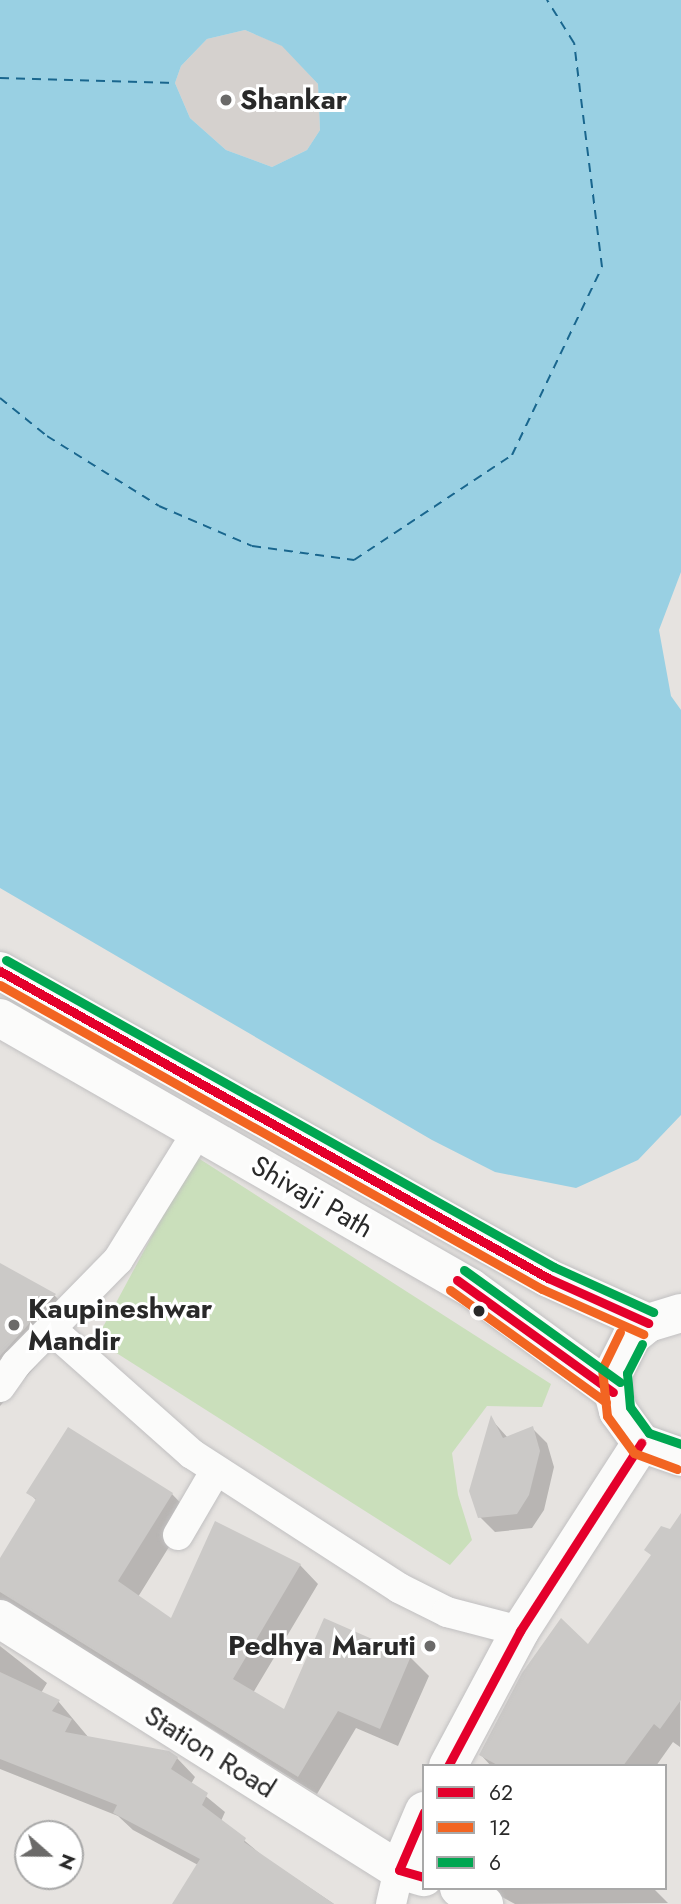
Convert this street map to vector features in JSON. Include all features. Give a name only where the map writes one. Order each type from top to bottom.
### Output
[{"type":"main road","name":"Shivaji Path","points":[[0,971],[548,1278],[664,1318]]},
{"type":"main road","name":"Shivaji Path","points":[[0,1018],[471,1288],[613,1392]]},
{"type":"main road","points":[[664,1318],[621,1352],[613,1392],[618,1411],[641,1443],[681,1457]]},
{"type":"main road","points":[[449,1764],[520,1631],[641,1443]]},
{"type":"main road","name":"Station Road","points":[[0,1619],[405,1884]]},
{"type":"main road","points":[[405,1884],[422,1819]]},
{"type":"main road","points":[[462,1890],[484,1904]]},
{"type":"street","points":[[0,1387],[51,1329],[118,1260],[198,1131]]},
{"type":"street","points":[[51,1329],[192,1454],[399,1588],[447,1612],[520,1631]]},
{"type":"street","points":[[178,1535],[216,1470]]},
{"type":"green space","points":[[195,1156],[551,1384],[542,1407],[487,1406],[452,1453],[458,1495],[472,1540],[450,1565],[96,1340]]},
{"type":"shaded area","points":[[245,30],[283,46],[318,84],[320,130],[307,150],[272,167],[226,150],[190,118],[175,83],[181,66],[207,39]]},
{"type":"water","points":[[0,0],[681,0],[681,572],[659,630],[671,696],[681,710],[681,1115],[638,1160],[576,1188],[495,1172],[432,1140],[0,888]],"holes":[[[245,30],[282,46],[318,84],[320,130],[307,150],[272,167],[226,150],[190,118],[175,83],[181,66],[207,39]]]},
{"type":"building","name":"Kaupineshwar Mandir","points":[[0,1263],[56,1294],[0,1356]]},
{"type":"building","points":[[491,1415],[503,1438],[533,1426],[540,1451],[529,1495],[517,1514],[478,1518],[469,1491]]},
{"type":"building","points":[[68,1427],[173,1493],[118,1581],[171,1618],[215,1521],[301,1564],[233,1679],[284,1709],[324,1618],[411,1656],[380,1729],[338,1711],[298,1777],[0,1592],[0,1558],[36,1499],[26,1493]]},
{"type":"building","points":[[681,1513],[681,1700],[660,1729],[654,1724],[624,1764],[495,1764],[479,1755],[522,1673],[561,1618],[588,1644],[651,1555],[644,1550],[661,1526],[670,1529]]},
{"type":"building","points":[[0,1672],[60,1700],[52,1711],[72,1719],[65,1732],[169,1751],[178,1757],[171,1769],[208,1793],[202,1805],[246,1838],[244,1842],[334,1904],[172,1904],[200,1859],[113,1813],[117,1805],[0,1759]]},
{"type":"ferry route","points":[[0,398],[47,436],[159,506],[252,546],[354,560],[512,455],[602,267],[574,43],[547,0]]},
{"type":"ferry route","points":[[0,78],[175,83]]},
{"type":"transit line","name":"6","points":[[6,960],[554,1267],[653,1312]]},
{"type":"transit line","name":"62","points":[[0,971],[548,1278],[648,1323]]},
{"type":"transit line","name":"12","points":[[0,985],[542,1289],[643,1334]]},
{"type":"transit line","name":"6","points":[[464,1270],[620,1382]]},
{"type":"transit line","name":"62","points":[[457,1280],[613,1392]]},
{"type":"transit line","name":"12","points":[[450,1290],[606,1402]]},
{"type":"transit line","name":"12","points":[[620,1332],[602,1369],[607,1416],[634,1453],[677,1469]]},
{"type":"transit line","name":"6","points":[[642,1344],[627,1373],[630,1407],[649,1433],[681,1444]]},
{"type":"transit line","name":"62","points":[[449,1764],[520,1631],[641,1443]]},
{"type":"transit line","name":"62","points":[[422,1817],[399,1870],[422,1876]]},
{"type":"place","name":"Shankar","points":[[226,100]]},
{"type":"place","name":"Kaupineshwar Mandir","points":[[14,1325]]},
{"type":"place","name":"Pedhya Maruti","points":[[430,1646]]}]
